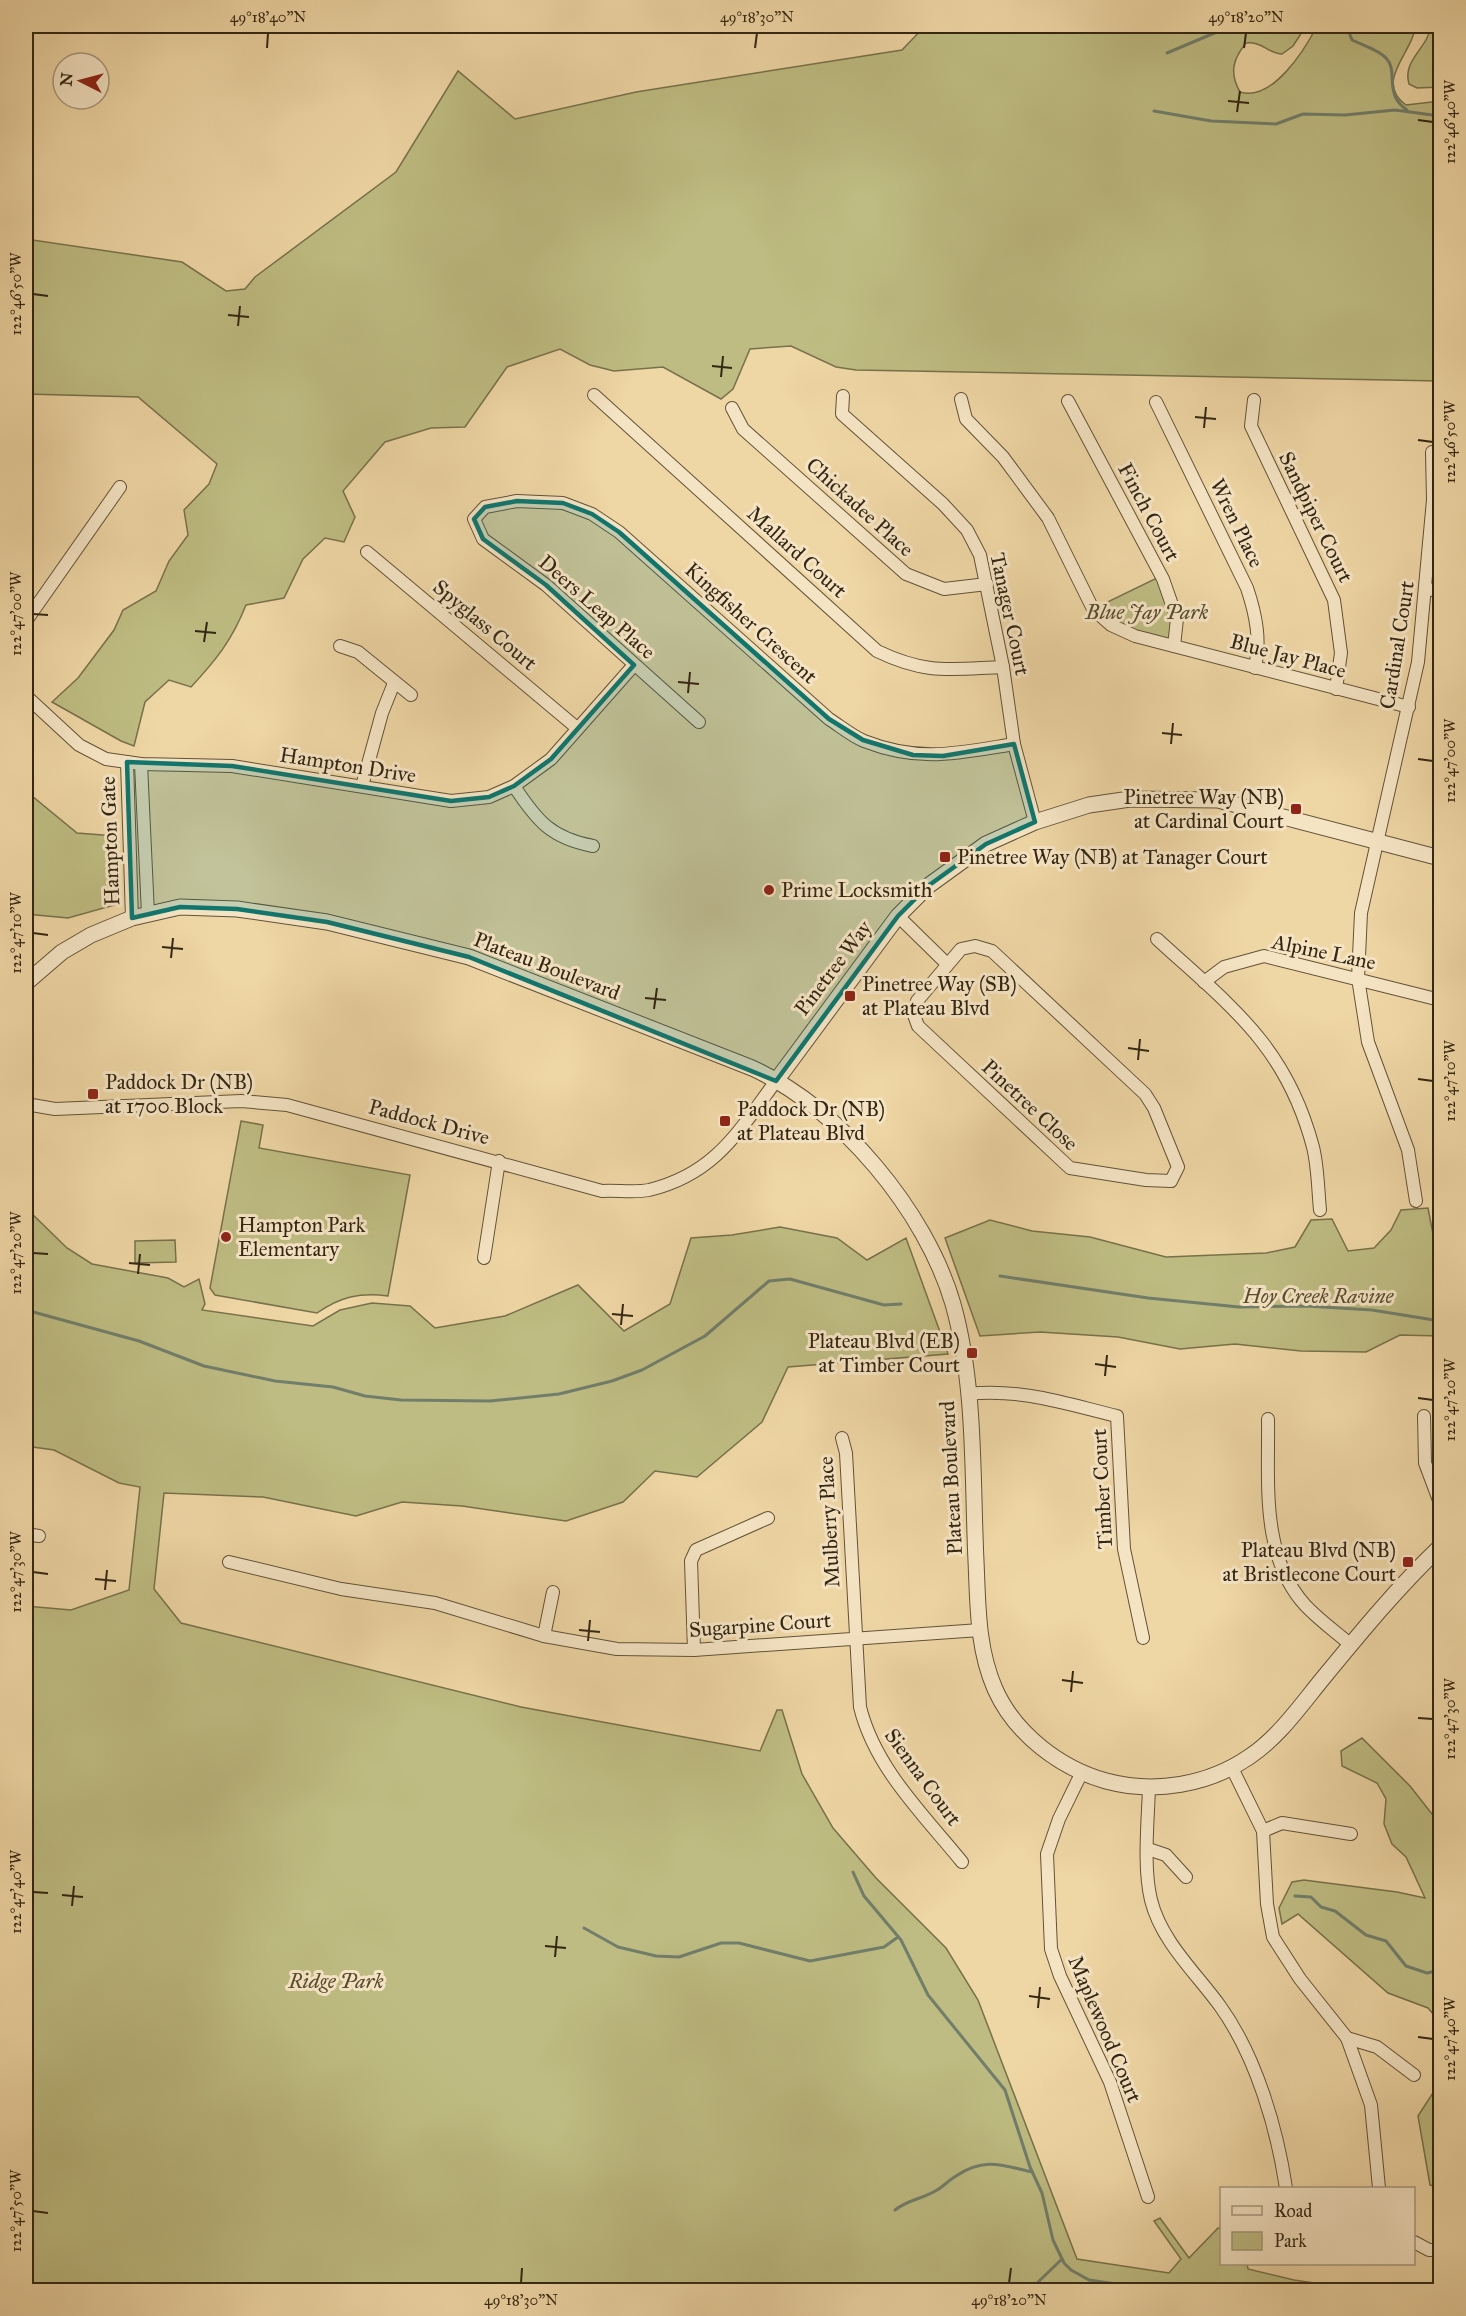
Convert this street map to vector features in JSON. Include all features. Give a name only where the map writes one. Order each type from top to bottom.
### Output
[{"type":"street","name":"Mallard Court","points":[[594,395],[877,651],[901,663],[935,671],[1003,667]]},
{"type":"street","name":"Tanager Court","points":[[843,396],[842,414],[943,504],[967,530],[980,555],[1003,667],[1014,744],[1035,822]]},
{"type":"street","name":"Blue Jay Place","points":[[961,399],[966,418],[1004,457],[1048,518],[1093,609],[1119,629],[1135,636],[1408,707]]},
{"type":"street","name":"Sandpiper Court","points":[[1254,400],[1251,426],[1334,600],[1341,653],[1336,688]]},
{"type":"street","name":"Finch Court","points":[[1068,401],[1162,579],[1177,619],[1174,646]]},
{"type":"street","name":"Wren Place","points":[[1156,402],[1247,588],[1256,614],[1259,651],[1255,668]]},
{"type":"street","name":"Chickadee Place","points":[[732,408],[743,429],[906,574],[944,589],[987,584]]},
{"type":"street","name":"Cardinal Court","points":[[1416,1201],[1408,1150],[1368,1042],[1358,978],[1361,913],[1418,662],[1427,590],[1433,500],[1432,452]]},
{"type":"street","points":[[26,621],[120,487]]},
{"type":"street","name":"Kingfisher Crescent","points":[[474,519],[485,507],[517,501],[563,503],[592,514],[619,532],[829,719],[863,741],[923,756],[943,756],[1014,744]]},
{"type":"street","name":"Deers Leap Place","points":[[474,519],[483,539],[546,585],[699,722]]},
{"type":"street","name":"Spyglass Court","points":[[367,552],[577,728]]},
{"type":"street","points":[[1427,590],[1440,591]]},
{"type":"street","points":[[340,646],[358,652],[394,683],[411,694]]},
{"type":"street","name":"Hampton Drive","points":[[26,696],[80,745],[106,759],[141,764],[232,766],[452,801],[489,797],[514,786],[551,759],[634,665]]},
{"type":"street","points":[[362,786],[381,713],[394,683]]},
{"type":"street","name":"Hampton Gate","points":[[127,762],[132,918]]},
{"type":"street","name":"Hampton Gate","points":[[141,764],[148,914]]},
{"type":"street","points":[[514,786],[532,814],[567,841],[593,846]]},
{"type":"street","name":"Pinetree Way","points":[[776,1081],[898,916],[928,886],[986,844],[1035,822],[1089,805],[1130,798],[1218,801],[1440,858]]},
{"type":"street","name":"Plateau Boulevard","points":[[26,983],[62,952],[91,934],[132,918],[180,907],[237,909],[327,922],[469,957],[752,1068],[776,1081],[825,1116],[882,1176],[925,1234],[953,1303],[962,1341],[968,1394],[980,1630],[985,1659],[996,1690],[1012,1717],[1038,1744],[1082,1772],[1116,1783],[1149,1787],[1188,1783],[1232,1768],[1263,1747],[1278,1733],[1411,1575],[1440,1547]]},
{"type":"street","points":[[898,916],[947,964]]},
{"type":"street","points":[[1157,939],[1248,1023],[1275,1057],[1294,1092],[1313,1148],[1320,1210]]},
{"type":"street","name":"Pinetree Close","points":[[975,946],[992,951],[1145,1094],[1154,1108],[1178,1167],[1171,1181],[1146,1180],[1070,1168],[918,1026],[914,1015],[916,1001],[947,964],[961,949],[975,946]]},
{"type":"street","name":"Alpine Lane","points":[[1204,982],[1224,967],[1264,956],[1440,1000]]},
{"type":"street","name":"Paddock Drive","points":[[26,1104],[56,1109],[241,1101],[287,1105],[499,1161],[602,1191],[647,1190],[687,1177],[726,1148],[776,1081]]},
{"type":"street","points":[[484,1258],[499,1161]]},
{"type":"street","name":"Timber Court","points":[[968,1394],[997,1392],[1022,1394],[1117,1416],[1124,1550],[1143,1638]]},
{"type":"street","points":[[1424,1416],[1425,1463],[1440,1503]]},
{"type":"street","points":[[1268,1419],[1272,1534],[1280,1563],[1305,1605],[1351,1645]]},
{"type":"street","name":"Mulberry Place","points":[[842,1438],[846,1453],[855,1639]]},
{"type":"street","points":[[694,1650],[691,1561],[696,1550],[768,1518]]},
{"type":"street","points":[[26,1534],[39,1536]]},
{"type":"street","name":"Sugarpine Court","points":[[229,1562],[341,1589],[435,1603],[544,1636],[617,1649],[694,1650],[980,1630]]},
{"type":"street","points":[[544,1636],[553,1592]]},
{"type":"street","name":"Sienna Court","points":[[855,1639],[860,1707],[873,1745],[889,1771],[962,1862]]},
{"type":"street","points":[[1232,1768],[1263,1831],[1267,1904],[1273,1936],[1300,1979],[1347,2038],[1371,2105],[1379,2187]]},
{"type":"street","name":"Maplewood Court","points":[[1082,1772],[1059,1819],[1047,1854],[1052,1949],[1060,1976],[1110,2082],[1148,2197]]},
{"type":"street","points":[[1149,1787],[1148,1849],[1151,1899],[1162,1930],[1222,2008],[1257,2076],[1271,2115],[1286,2187]]},
{"type":"street","points":[[1263,1831],[1282,1823],[1351,1834]]},
{"type":"street","points":[[1148,1849],[1166,1855],[1186,1877]]},
{"type":"street","points":[[1347,2038],[1377,2048],[1414,2075]]},
{"type":"street","points":[[1415,2243],[1429,2250],[1440,2250]]},
{"type":"highlighted area","points":[[517,501],[563,503],[592,514],[619,532],[829,719],[863,740],[913,755],[943,756],[1014,744],[1035,822],[986,844],[928,886],[898,916],[776,1081],[469,957],[327,922],[237,909],[180,907],[132,918],[127,762],[232,766],[451,801],[489,797],[514,786],[551,759],[634,665],[546,585],[483,539],[474,519],[485,507]]},
{"type":"green space","points":[[925,26],[1306,26],[1293,46],[1282,54],[1256,44],[1246,43],[1235,61],[1234,79],[1240,92],[1252,93],[1264,89],[1286,72],[1317,26],[1415,26],[1409,46],[1394,76],[1393,86],[1397,96],[1406,105],[1440,101],[1440,381],[856,370],[836,367],[791,346],[750,349],[733,389],[721,399],[663,367],[614,371],[590,365],[560,349],[507,367],[465,427],[431,428],[385,442],[343,491],[355,517],[344,542],[325,538],[303,559],[284,598],[246,605],[223,649],[191,687],[169,680],[145,702],[134,746],[52,702],[78,678],[114,630],[123,610],[156,591],[169,561],[188,535],[184,510],[209,484],[217,464],[138,397],[26,394],[26,239],[182,262],[226,291],[245,289],[255,277],[396,172],[458,71],[515,119],[636,92],[902,50]]},
{"type":"green space","points":[[1431,26],[1440,26],[1440,87],[1417,88],[1409,84],[1409,68],[1429,34]]},
{"type":"green space","name":"Blue Jay Park","points":[[1161,576],[1177,619],[1174,646],[1135,636],[1093,609]]},
{"type":"green space","points":[[26,791],[77,833],[115,836],[118,904],[68,918],[26,914]]},
{"type":"green space","points":[[241,1121],[263,1125],[259,1148],[410,1175],[388,1296],[359,1295],[334,1303],[317,1313],[215,1295],[210,1288]]},
{"type":"green space","name":"Ridge Park","points":[[26,1208],[67,1248],[92,1264],[168,1278],[184,1287],[199,1279],[205,1304],[202,1310],[313,1326],[340,1310],[372,1303],[410,1306],[435,1328],[505,1316],[578,1285],[624,1331],[670,1304],[691,1238],[732,1235],[780,1227],[837,1238],[867,1260],[906,1238],[948,1354],[788,1367],[762,1422],[697,1477],[655,1471],[623,1502],[566,1521],[462,1506],[402,1502],[356,1516],[263,1497],[164,1493],[154,1589],[181,1623],[521,1707],[760,1751],[777,1710],[782,1710],[802,1774],[833,1828],[876,1878],[946,1948],[978,2000],[1077,2259],[1169,2273],[1181,2259],[1154,2221],[1160,2218],[1189,2258],[1220,2228],[1220,2265],[1247,2265],[1248,2269],[1294,2280],[1361,2290],[26,2290],[26,1606],[71,1610],[129,1590],[140,1487],[119,1483],[54,1450],[26,1446]]},
{"type":"green space","name":"Hoy Creek Ravine","points":[[1428,1208],[1433,1234],[1440,1235],[1440,1336],[1400,1335],[1366,1352],[1301,1351],[1235,1344],[1180,1349],[1118,1337],[1040,1332],[980,1336],[945,1238],[990,1220],[1032,1231],[1090,1237],[1166,1257],[1266,1253],[1295,1247],[1311,1220],[1332,1219],[1348,1251],[1374,1248],[1391,1230],[1401,1210]]},
{"type":"green space","points":[[175,1240],[176,1262],[135,1263],[135,1241]]},
{"type":"green space","points":[[1362,1738],[1410,1786],[1432,1814],[1440,1814],[1440,2022],[1428,2008],[1388,1993],[1298,1914],[1282,1924],[1279,1908],[1292,1882],[1304,1880],[1397,1892],[1425,1898],[1406,1857],[1392,1844],[1384,1824],[1386,1799],[1377,1783],[1342,1766],[1341,1751]]},
{"type":"green space","points":[[1440,2082],[1440,2187],[1430,2185],[1418,2116]]},
{"type":"waterway","points":[[1167,53],[1231,26]]},
{"type":"waterway","points":[[1343,26],[1348,30],[1352,40],[1375,50],[1390,63],[1395,97],[1407,110]]},
{"type":"waterway","points":[[1154,111],[1211,121],[1276,124],[1303,114],[1345,115],[1395,110],[1440,116]]},
{"type":"waterway","points":[[1000,1276],[1148,1298],[1239,1307],[1306,1306],[1372,1310],[1440,1321]]},
{"type":"waterway","points":[[26,1310],[139,1341],[204,1366],[275,1381],[333,1387],[365,1396],[401,1400],[490,1401],[559,1394],[612,1381],[642,1370],[705,1336],[769,1281],[790,1279],[884,1305],[901,1304]]},
{"type":"waterway","points":[[853,1872],[864,1896],[901,1940],[928,1995],[1005,2090],[1030,2167],[1042,2193],[1053,2240],[1064,2263],[1071,2270],[1089,2280],[1157,2290]]},
{"type":"waterway","points":[[1295,1896],[1311,1897],[1321,1907],[1335,1911],[1366,1935],[1386,1941],[1406,1966],[1427,1973],[1440,1970]]},
{"type":"waterway","points":[[584,1928],[618,1947],[656,1956],[679,1957],[721,1943],[739,1943],[810,1961],[884,1947],[898,1937]]},
{"type":"waterway","points":[[895,2210],[932,2193],[975,2166],[993,2164],[1032,2172]]},
{"type":"waterway","points":[[1019,2290],[1036,2284],[1062,2259]]},
{"type":"place","name":"Pinetree Way (NB) at Cardinal Court","points":[[1296,809]]},
{"type":"place","name":"Pinetree Way (NB) at Tanager Court","points":[[945,857]]},
{"type":"place","name":"Prime Locksmith","points":[[769,890]]},
{"type":"place","name":"Pinetree Way (SB) at Plateau Blvd","points":[[850,996]]},
{"type":"place","name":"Paddock Dr (NB) at 1700 Block","points":[[93,1094]]},
{"type":"place","name":"Paddock Dr (NB) at Plateau Blvd","points":[[725,1121]]},
{"type":"place","name":"Hampton Park Elementary","points":[[226,1237]]},
{"type":"place","name":"Plateau Blvd (EB) at Timber Court","points":[[972,1353]]},
{"type":"place","name":"Plateau Blvd (NB) at Bristlecone Court","points":[[1408,1562]]}]
